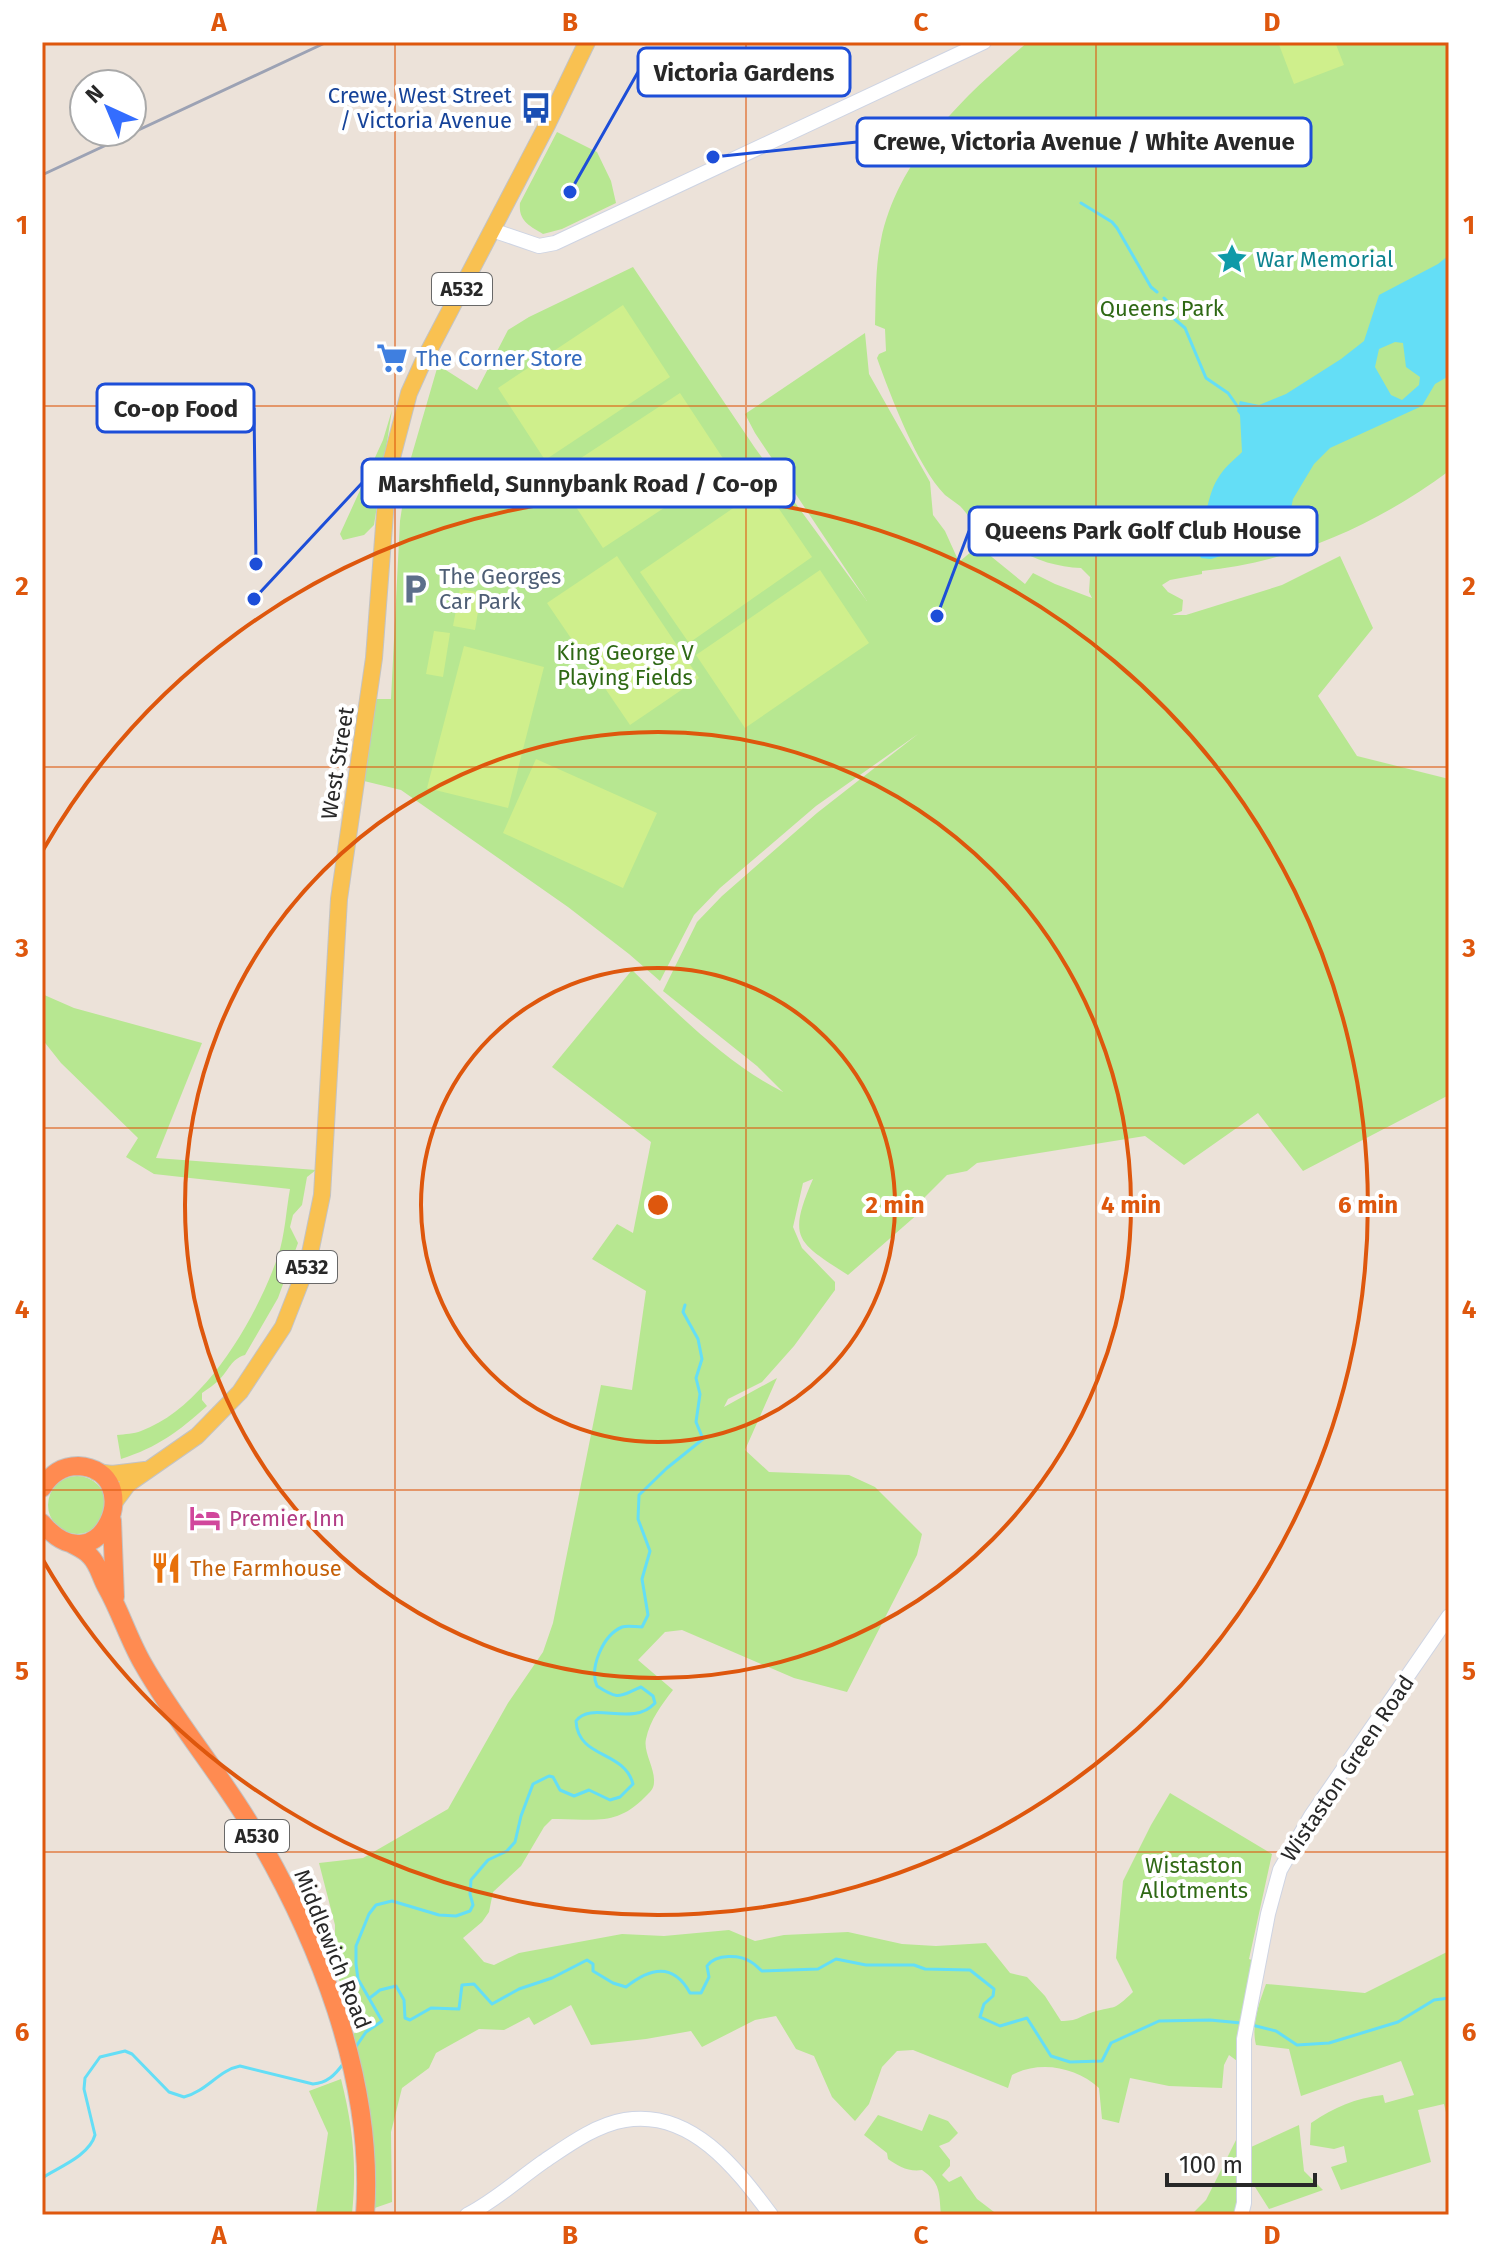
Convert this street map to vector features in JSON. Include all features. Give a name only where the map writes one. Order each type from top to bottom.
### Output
[{"type":"highway","points":[[44,1482],[65,1467],[81,1466],[96,1472],[109,1486],[113,1511],[95,1538],[70,1543]]},
{"type":"highway","name":"Middlewich Road","points":[[113,1511],[115,1600]]},
{"type":"highway","name":"Middlewich Road","points":[[42,1523],[53,1535],[93,1559],[144,1665],[228,1791],[287,1889],[319,1964],[356,2077],[366,2140],[369,2214]]},
{"type":"main road","name":"West Street","points":[[113,1511],[126,1486],[197,1436],[240,1392],[283,1327],[308,1263],[322,1195],[339,899],[374,658],[388,473],[409,393],[587,42]]},
{"type":"main road","name":"West Street","points":[[96,1472],[112,1474],[145,1470]]},
{"type":"street","points":[[496,223],[531,243],[543,247],[555,243],[984,42]]},
{"type":"street","name":"Wistaston Green Road","points":[[1241,2215],[1244,2203],[1244,2039],[1274,1888],[1288,1852],[1449,1616]]},
{"type":"street","points":[[467,2215],[496,2200],[543,2162],[581,2138],[623,2120],[653,2118],[677,2124],[696,2134],[742,2178],[771,2215]]},
{"type":"green space","points":[[1028,42],[1449,42],[1449,471],[1392,508],[1332,538],[1269,559],[1202,571],[1202,574],[1170,580],[1162,585],[1183,600],[1182,611],[1172,615],[1186,615],[1282,585],[1340,556],[1373,628],[1318,696],[1357,756],[1449,779],[1449,1095],[1303,1171],[1258,1113],[1184,1165],[1145,1136],[977,1163],[967,1171],[947,1175],[925,1197],[919,1213],[848,1275],[817,1255],[802,1237],[800,1215],[813,1179],[803,1183],[793,1227],[802,1248],[835,1282],[835,1290],[794,1346],[762,1382],[728,1399],[724,1407],[777,1378],[745,1450],[769,1472],[849,1475],[875,1487],[922,1534],[917,1555],[847,1692],[794,1678],[682,1630],[665,1632],[638,1660],[673,1690],[653,1719],[646,1739],[654,1777],[651,1790],[634,1807],[613,1817],[552,1819],[521,1866],[493,1892],[489,1912],[482,1922],[463,1938],[484,1962],[494,1965],[519,1953],[622,1934],[664,1936],[729,1930],[755,1941],[784,1935],[848,1932],[902,1944],[936,1946],[986,1943],[1010,1973],[1027,1977],[1045,1996],[1061,2021],[1071,2020],[1114,2007],[1133,1992],[1116,1958],[1123,1881],[1170,1793],[1272,1854],[1249,1959],[1260,1963],[1244,2066],[1229,2055],[1224,2065],[1222,2088],[1169,2086],[1130,2078],[1119,2123],[1102,2119],[1099,2088],[1069,2071],[1046,2067],[1023,2070],[1012,2075],[1008,2088],[913,2050],[897,2051],[882,2067],[869,2104],[855,2121],[832,2097],[814,2056],[796,2049],[776,2016],[755,2020],[702,2047],[691,2031],[591,2045],[571,2005],[534,2025],[529,2017],[504,2030],[479,2029],[436,2053],[429,2068],[402,2088],[391,2132],[392,2202],[366,2211],[345,2039],[358,2031],[335,1969],[335,1925],[319,1863],[363,1858],[448,1809],[508,1703],[543,1652],[553,1623],[601,1385],[632,1390],[646,1291],[592,1259],[617,1224],[633,1233],[651,1142],[552,1067],[632,970],[722,1052],[783,1092],[757,1066],[663,991],[697,922],[722,896],[817,813],[918,734],[816,806],[720,888],[694,915],[660,981],[568,907],[401,790],[364,781],[375,699],[391,699],[400,521],[408,468],[438,365],[477,390],[508,330],[633,267],[755,448],[867,601],[745,414],[865,333],[869,374],[930,482],[933,515],[945,531],[959,562],[972,551],[966,536],[1025,584],[1033,573],[1092,598],[1089,592],[1090,577],[1081,568],[1060,566],[1020,551],[1000,536],[979,527],[945,495],[915,449],[877,358],[886,351],[885,329],[875,325],[879,251],[902,181],[938,129],[981,83]]},
{"type":"green space","points":[[1278,42],[1335,42],[1344,65],[1294,84]]},
{"type":"green space","points":[[557,132],[597,152],[611,181],[616,203],[562,229],[543,234],[523,219],[520,203]]},
{"type":"green space","points":[[623,305],[670,377],[545,460],[498,388]]},
{"type":"green space","points":[[680,393],[728,466],[603,548],[555,475]]},
{"type":"green space","points":[[392,410],[374,525],[364,535],[343,540],[340,534],[383,440]]},
{"type":"green space","points":[[764,487],[812,557],[689,643],[640,572]]},
{"type":"green space","name":"King George V Playing Fields","points":[[617,556],[699,678],[630,725],[547,603]]},
{"type":"green space","points":[[820,570],[869,643],[745,728],[696,655]]},
{"type":"green space","points":[[460,589],[481,593],[475,630],[453,626]]},
{"type":"green space","points":[[434,631],[450,633],[443,677],[426,674]]},
{"type":"green space","points":[[464,646],[544,667],[508,808],[427,788]]},
{"type":"green space","points":[[536,759],[657,813],[623,888],[503,833]]},
{"type":"green space","points":[[42,994],[74,1008],[202,1043],[156,1158],[316,1170],[307,1177],[302,1205],[293,1215],[290,1227],[298,1243],[278,1298],[245,1355],[236,1359],[220,1379],[202,1393],[202,1400],[207,1406],[157,1444],[121,1459],[117,1435],[141,1431],[164,1419],[186,1403],[226,1358],[269,1280],[284,1231],[290,1189],[154,1174],[126,1157],[138,1138],[61,1063],[42,1039]]},
{"type":"green space","points":[[77,1476],[97,1485],[106,1505],[97,1525],[77,1534],[57,1525],[48,1505],[57,1485]]},
{"type":"green space","points":[[1449,1951],[1449,2125],[1444,2104],[1418,2110],[1431,2162],[1341,2190],[1331,2167],[1347,2162],[1344,2146],[1334,2149],[1310,2145],[1311,2123],[1363,2098],[1383,2095],[1385,2103],[1414,2095],[1401,2061],[1301,2096],[1289,2049],[1256,2045],[1255,2022],[1266,1984],[1365,1993]]},
{"type":"green space","points":[[341,2079],[353,2146],[352,2214],[316,2213],[328,2133],[309,2091]]},
{"type":"green space","points":[[929,2114],[948,2121],[958,2133],[939,2146],[950,2160],[950,2166],[942,2175],[949,2182],[961,2176],[977,2199],[998,2215],[941,2215],[938,2189],[933,2179],[922,2170],[908,2169],[892,2162],[887,2153],[864,2135],[878,2115],[922,2131]]},
{"type":"green space","points":[[1299,2125],[1304,2171],[1323,2190],[1269,2209],[1250,2179],[1251,2147]]},
{"type":"green space","points":[[1240,2132],[1237,2215],[1191,2215],[1206,2200]]},
{"type":"water","points":[[1449,255],[1449,376],[1435,384],[1422,406],[1330,448],[1314,464],[1293,499],[1289,533],[1272,547],[1246,548],[1211,559],[1201,558],[1197,536],[1212,489],[1222,472],[1242,452],[1240,415],[1237,411],[1240,401],[1259,405],[1286,394],[1341,359],[1364,341],[1379,295]],"holes":[[[1395,342],[1403,343],[1406,367],[1420,377],[1419,385],[1402,400],[1391,395],[1375,367],[1379,349]]]},
{"type":"waterway","points":[[1081,203],[1112,222],[1157,292]]},
{"type":"waterway","points":[[1164,298],[1171,316],[1185,328],[1206,378],[1228,393],[1238,407]]},
{"type":"waterway","points":[[355,2048],[366,2032],[382,2021],[358,1979],[356,1964],[356,1946],[376,1905],[392,1901],[439,1915],[456,1916],[470,1911],[473,1905],[471,1880],[488,1860],[507,1851],[515,1842],[533,1784],[549,1776],[553,1777],[560,1790],[574,1796],[589,1790],[610,1800],[620,1797],[633,1784],[621,1765],[584,1742],[576,1721],[592,1713],[635,1713],[655,1703],[653,1696],[641,1687],[619,1696],[610,1694],[597,1686],[595,1670],[599,1653],[609,1637],[622,1627],[642,1627],[648,1615],[642,1579],[650,1551],[638,1519],[639,1495],[703,1439],[696,1422],[700,1394],[696,1378],[702,1359],[698,1339],[683,1312],[685,1305]]},
{"type":"waterway","points":[[371,1997],[380,1990],[396,1986],[404,2000],[405,2018],[410,2020],[431,2008],[459,2009],[462,1985],[474,1984],[492,2004],[587,1960],[593,1964],[593,1971],[626,1987],[652,1972],[661,1971],[676,1976],[690,1993],[701,1993],[709,1977],[707,1966],[722,1957],[747,1960],[762,1971],[818,1969],[836,1959],[866,1965],[970,1970],[994,1989],[980,2017],[1000,2026],[1027,2018],[1051,2056],[1070,2062],[1102,2061],[1111,2043],[1159,2021],[1241,2023]]},
{"type":"waterway","points":[[1252,2025],[1276,2031],[1297,2045],[1329,2043],[1398,2022],[1434,2000],[1449,1998]]},
{"type":"waterway","points":[[42,2178],[80,2155],[92,2142],[95,2135],[84,2089],[85,2078],[100,2057],[125,2051],[132,2054],[169,2092],[184,2097],[240,2066],[313,2084],[330,2078],[343,2064]]},
{"type":"railway","points":[[42,175],[327,42]]},
{"type":"place","name":"Crewe, West Street / Victoria Avenue","points":[[536,108]]},
{"type":"place","name":"Crewe, Victoria Avenue / White Avenue","points":[[713,157]]},
{"type":"place","name":"Victoria Gardens","points":[[570,192]]},
{"type":"place","name":"War Memorial","points":[[1232,259]]},
{"type":"place","name":"The Corner Store","points":[[392,358]]},
{"type":"place","name":"Co-op Food","points":[[256,564]]},
{"type":"place","name":"The Georges Car Park","points":[[415,589]]},
{"type":"place","name":"Marshfield, Sunnybank Road / Co-op","points":[[254,599]]},
{"type":"place","name":"Queens Park Golf Club House","points":[[937,616]]},
{"type":"place","name":"Premier Inn","points":[[205,1518]]},
{"type":"place","name":"The Farmhouse","points":[[166,1568]]},
{"type":"park label","name":"Queens Park","points":[[1162,308]]},
{"type":"park label","name":"Wistaston Allotments","points":[[1194,1878]]}]
